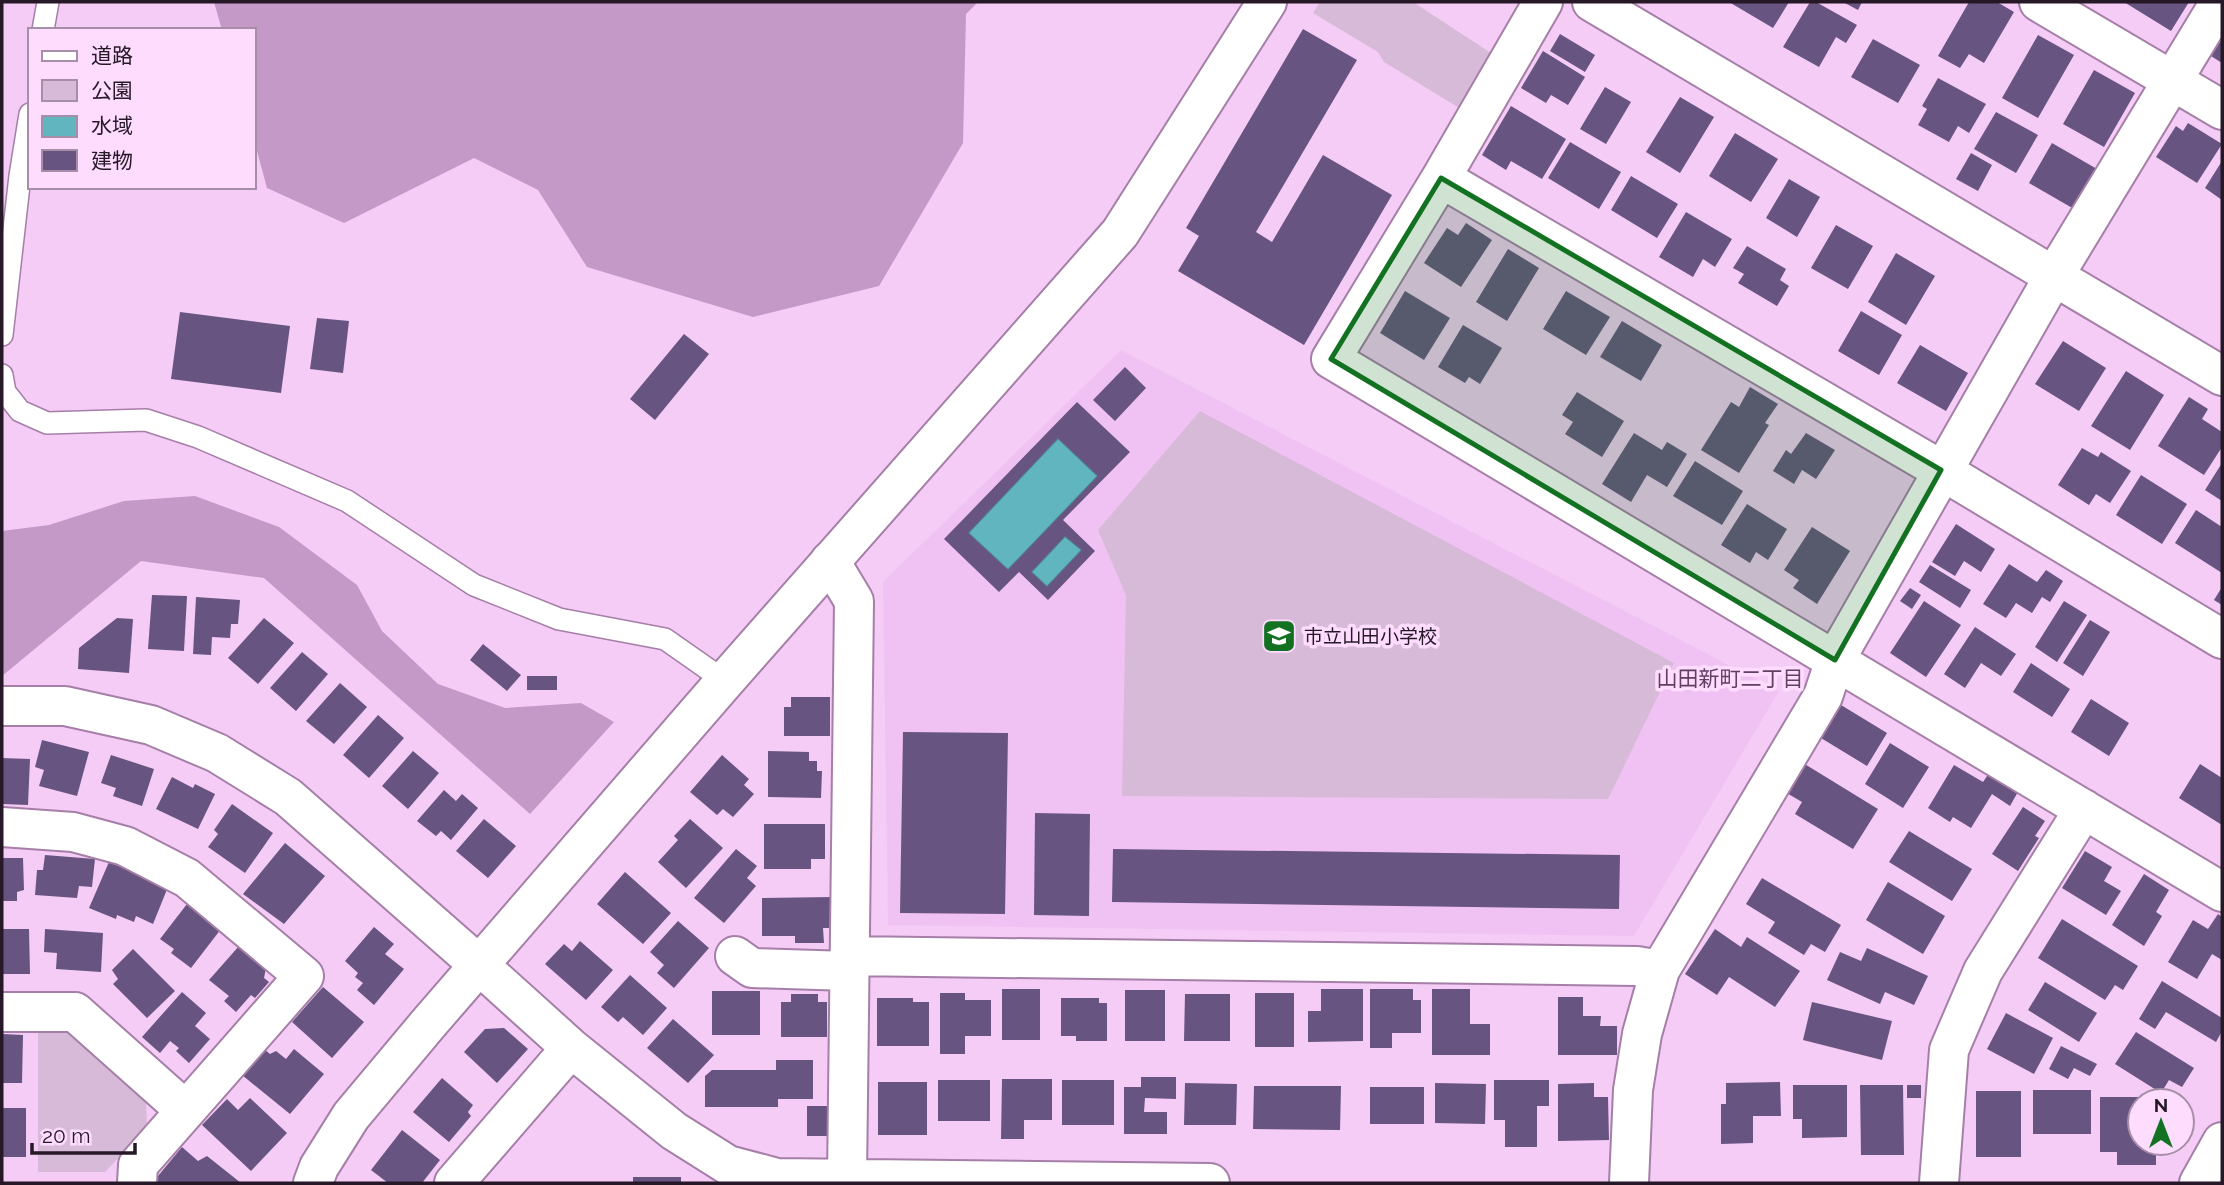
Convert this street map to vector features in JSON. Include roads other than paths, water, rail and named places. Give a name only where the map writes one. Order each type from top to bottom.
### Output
[{"type":"street","points":[[313,1183],[319,1167],[351,1115],[725,681],[1120,233],[1267,2]]},
{"type":"street","points":[[1543,2],[1441,178],[1331,359],[2222,892]]},
{"type":"street","points":[[1592,2],[2222,376]]},
{"type":"street","points":[[2039,2],[2222,110]]},
{"type":"street","points":[[1629,1183],[1633,1090],[1642,1034],[1660,970],[1823,696],[1835,660],[1941,471],[2054,276],[2220,2]]},
{"type":"street","points":[[1441,178],[2222,639]]},
{"type":"street","points":[[830,561],[855,601],[847,1179]]},
{"type":"street","points":[[2,706],[65,706],[151,725],[217,753],[288,797],[571,1048],[674,1131],[728,1166],[777,1178],[1210,1183]]},
{"type":"street","points":[[1940,1183],[1949,1050],[1983,971],[2084,809]]},
{"type":"street","points":[[2,827],[73,832],[125,846],[187,878],[304,976],[138,1165],[137,1183]]},
{"type":"street","points":[[735,956],[752,968],[849,964],[1637,966],[1660,970]]},
{"type":"street","points":[[2,1013],[75,1012],[185,1110]]},
{"type":"street","points":[[454,1183],[571,1048]]},
{"type":"street","points":[[2199,1183],[2222,1142]]},
{"type":"lane","points":[[43,28],[48,2]]},
{"type":"lane","points":[[2,335],[28,126]]},
{"type":"lane","points":[[2,375],[5,392],[20,411],[47,423],[146,420],[198,437],[347,501],[474,585],[559,619],[665,639],[725,681]]},
{"type":"water","points":[[1058,438],[1098,476],[1008,570],[968,533]]},
{"type":"water","points":[[1065,536],[1082,550],[1047,587],[1031,572]]},
{"type":"place","name":"市立山田小学校","points":[[1279,636]]},
{"type":"district","name":"山田新町二丁目","points":[[1730,678]]}]
